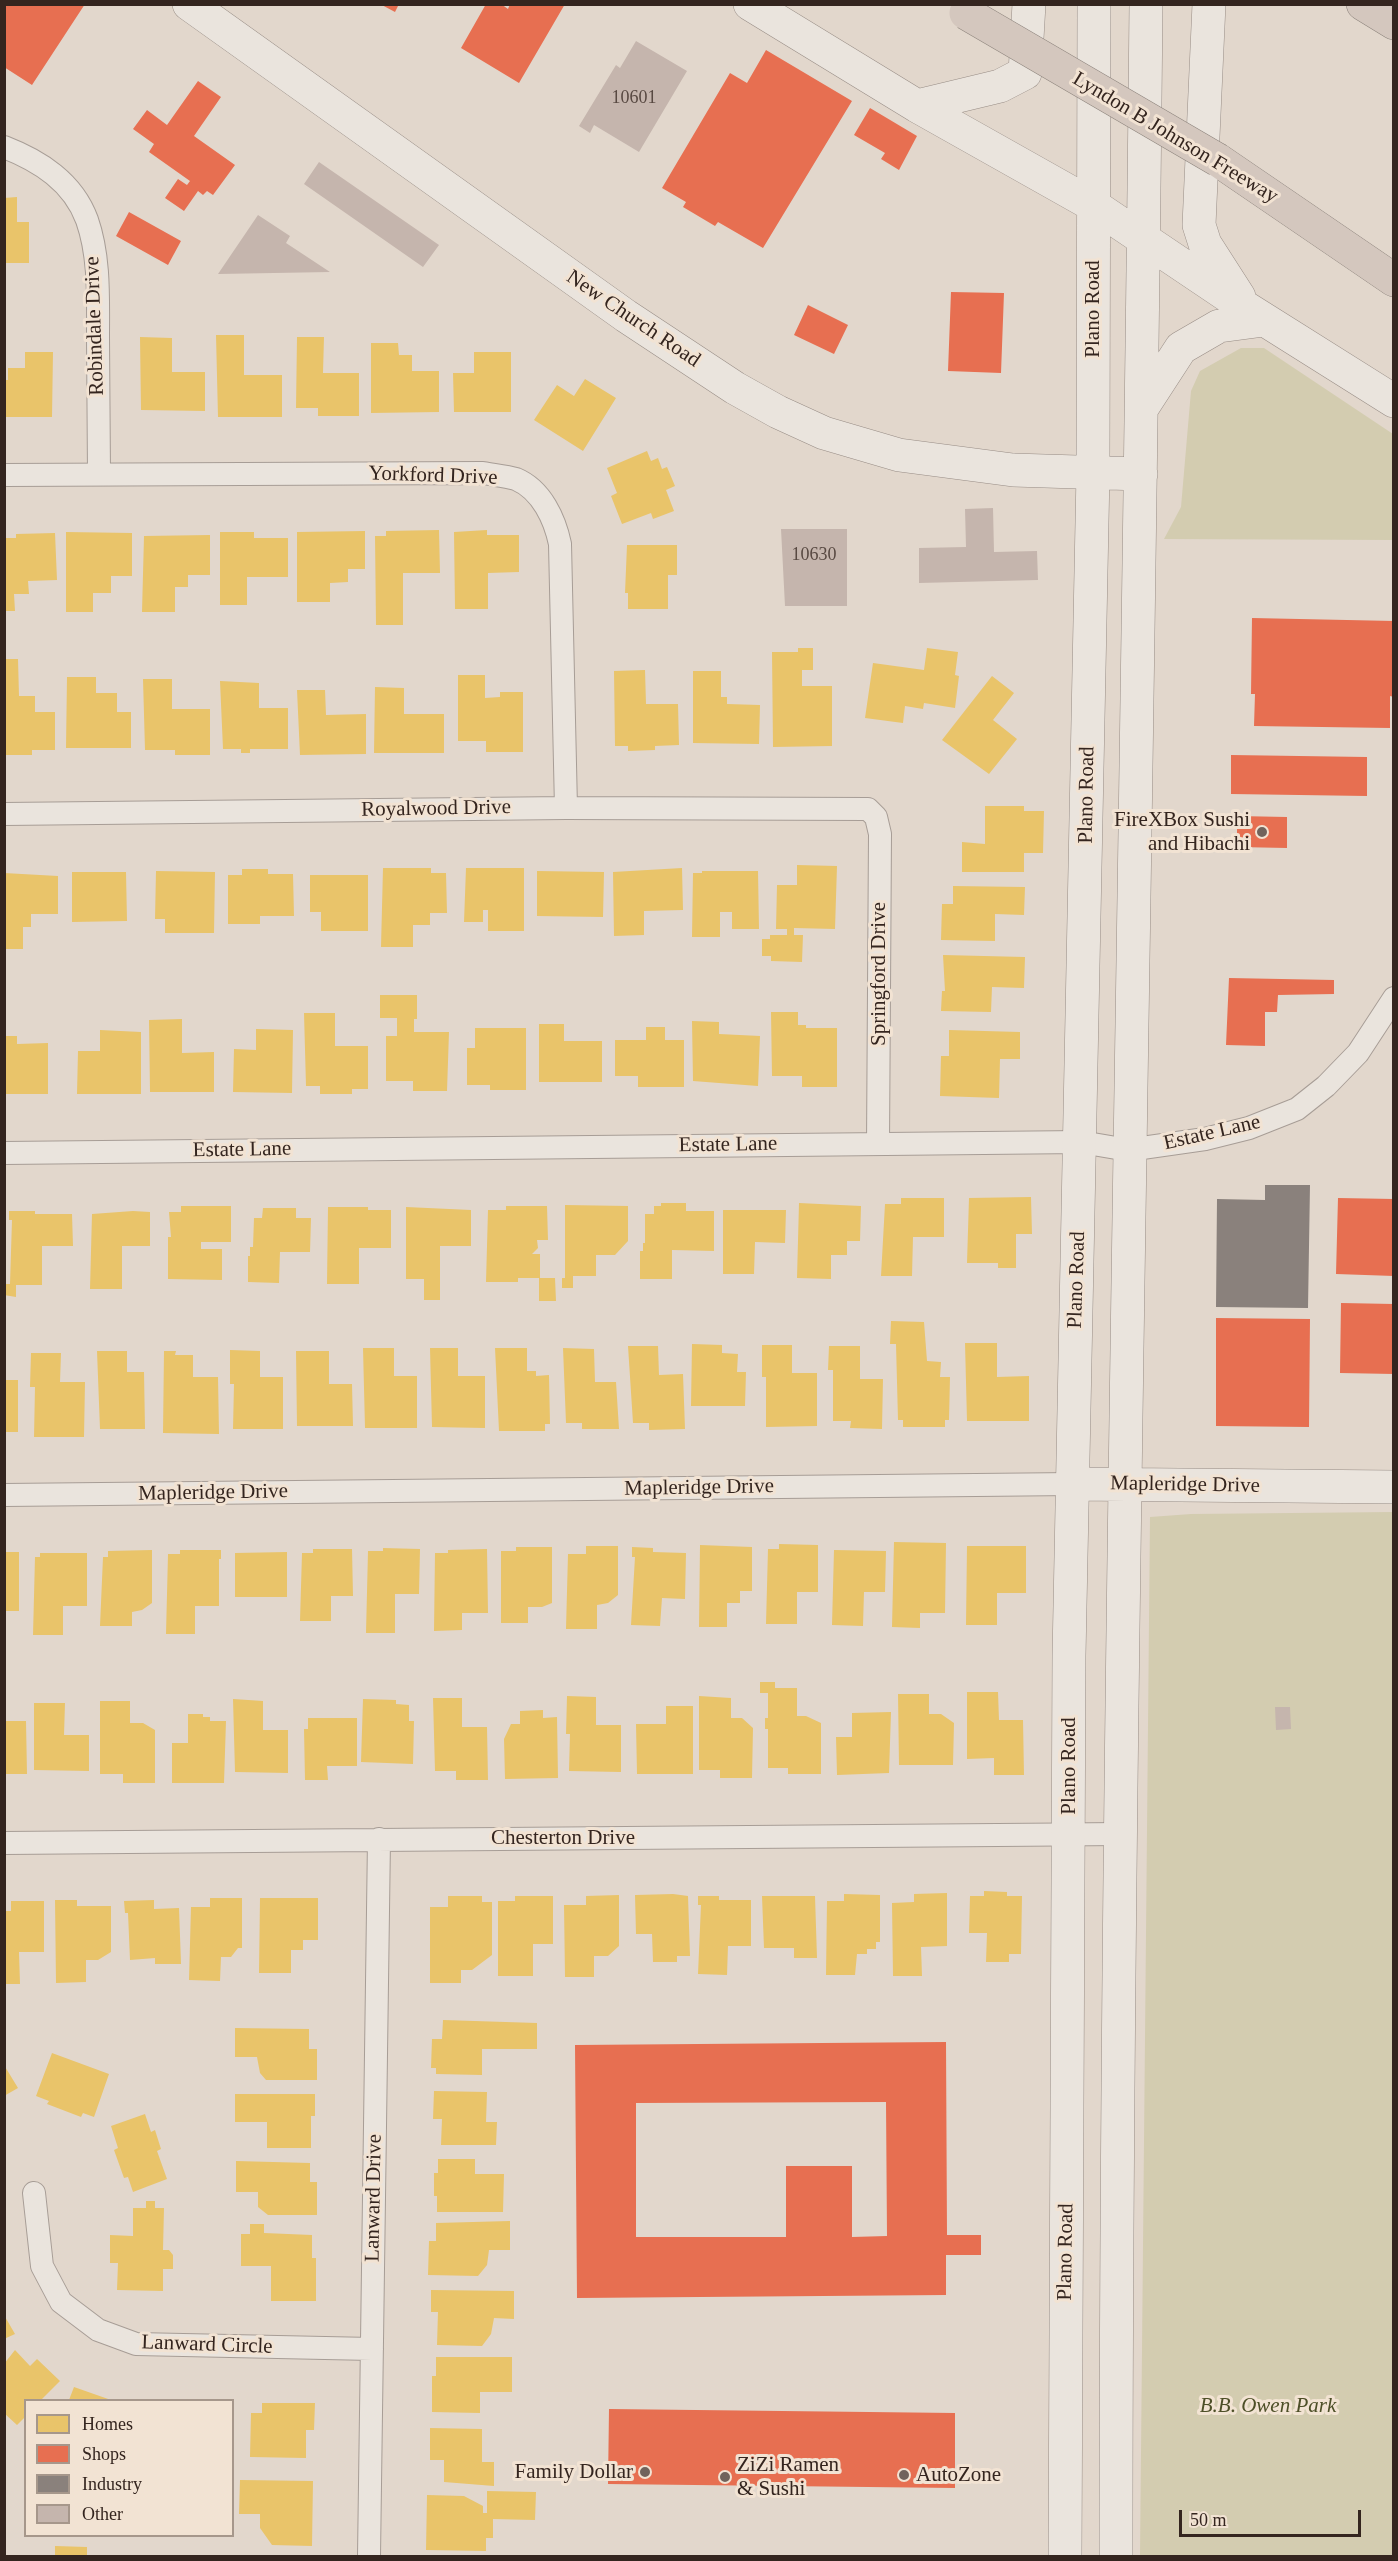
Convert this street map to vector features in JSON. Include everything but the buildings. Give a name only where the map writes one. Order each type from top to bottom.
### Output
[{"type":"highway","points":[[1363,4],[1394,23]]},
{"type":"highway","name":"Lyndon B Johnson Freeway","points":[[958,9],[1218,160],[1393,280]]},
{"type":"main road","name":"New Church Road","points":[[189,4],[626,316],[735,388],[778,412],[824,433],[899,455],[1013,470],[1141,474]]},
{"type":"main road","points":[[750,4],[917,106],[1093,205],[1255,314],[1394,400]]},
{"type":"main road","points":[[917,106],[1000,86],[1025,73],[1029,4]]},
{"type":"main road","name":"Plano Road","points":[[1065,2556],[1065,2296],[1073,1484],[1093,473],[1094,4]]},
{"type":"main road","points":[[1116,2556],[1128,1150],[1135,876],[1146,4]]},
{"type":"main road","points":[[1209,4],[1199,225],[1205,244],[1255,314]]},
{"type":"main road","points":[[1142,408],[1181,348],[1219,326],[1255,314]]},
{"type":"main road","points":[[1088,786],[1100,793],[1105,801],[1108,852],[1116,868],[1135,876]]},
{"type":"main road","name":"Mapleridge Drive","points":[[1073,1484],[1394,1487]]},
{"type":"main road","points":[[1065,2296],[1117,2295]]},
{"type":"street","name":"Robindale Drive","points":[[4,147],[36,160],[57,176],[75,199],[87,220],[97,276],[99,474]]},
{"type":"street","name":"Yorkford Drive","points":[[4,475],[483,473],[517,480],[538,495],[556,522],[560,544],[566,808]]},
{"type":"street","name":"Royalwood Drive","points":[[4,814],[566,808],[868,809]]},
{"type":"street","name":"Springford Drive","points":[[868,809],[876,817],[880,834],[878,1144]]},
{"type":"street","name":"Estate Lane","points":[[4,1153],[1081,1142],[1128,1150],[1205,1139],[1249,1128],[1297,1108],[1326,1086],[1358,1053],[1394,998]]},
{"type":"street","name":"Mapleridge Drive","points":[[4,1495],[1073,1484]]},
{"type":"street","name":"Chesterton Drive","points":[[4,1844],[1122,1834]]},
{"type":"street","name":"Lanward Drive","points":[[369,2556],[379,1839]]},
{"type":"street","name":"Lanward Circle","points":[[34,2193],[42,2266],[61,2302],[98,2330],[136,2344],[372,2349]]},
{"type":"green space","points":[[1241,348],[1264,348],[1393,434],[1393,540],[1164,539],[1181,507],[1191,391],[1200,371]]},
{"type":"green space","name":"B.B. Owen Park","points":[[1393,1512],[1393,2556],[1140,2556],[1150,1517],[1191,1514]]},
{"type":"place","name":"FireXBox Sushi and Hibachi","points":[[1262,832]]},
{"type":"place","name":"Family Dollar","points":[[645,2472]]},
{"type":"place","name":"AutoZone","points":[[904,2475]]},
{"type":"place","name":"ZiZi Ramen & Sushi","points":[[725,2477]]}]
